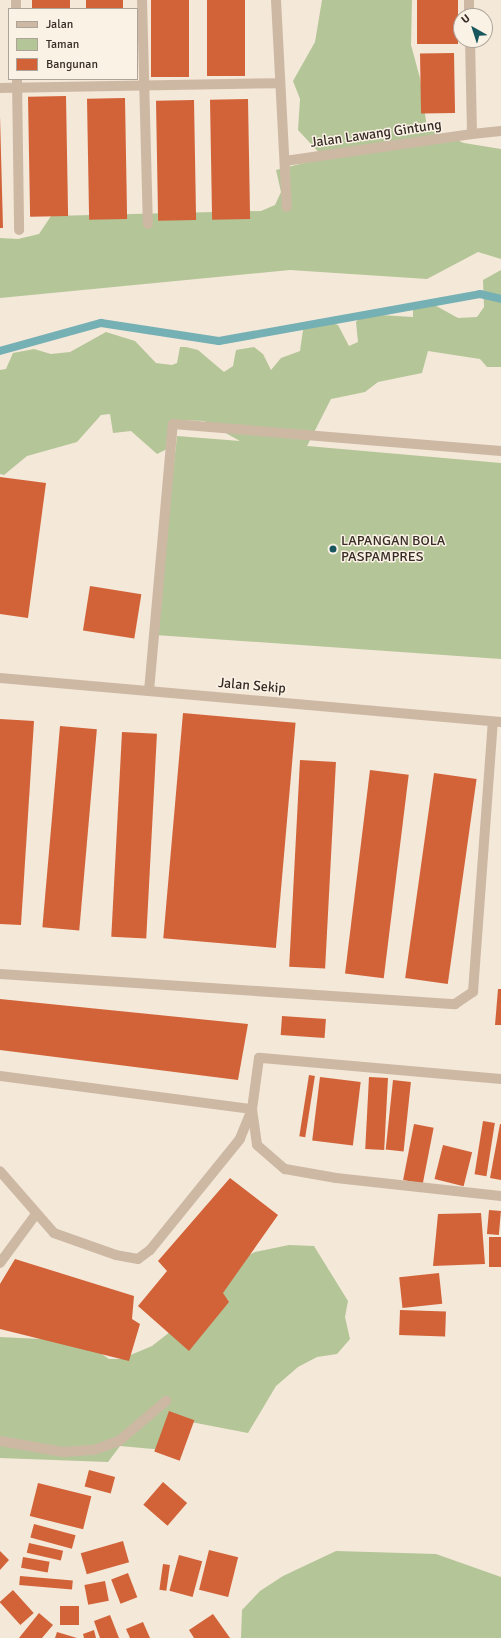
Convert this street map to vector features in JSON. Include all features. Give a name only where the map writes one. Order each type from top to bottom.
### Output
[{"type":"street","points":[[142,0],[148,224]]},
{"type":"street","points":[[276,0],[278,83],[285,161],[287,207]]},
{"type":"street","points":[[470,48],[472,134]]},
{"type":"street","points":[[0,88],[17,83],[145,86],[278,83]]},
{"type":"street","points":[[17,83],[19,230]]},
{"type":"street","name":"Jalan Lawang Gintung","points":[[285,161],[501,131]]},
{"type":"street","points":[[149,691],[173,424],[501,451]]},
{"type":"street","name":"Jalan Sekip","points":[[0,678],[497,722]]},
{"type":"street","points":[[0,974],[455,1004],[473,992],[497,722]]},
{"type":"street","points":[[0,1171],[54,1233],[116,1254],[138,1258],[150,1250],[240,1139],[252,1109],[259,1058],[501,1080]]},
{"type":"street","points":[[0,1076],[252,1109]]},
{"type":"street","points":[[252,1109],[257,1145],[285,1169],[336,1178],[501,1196]]},
{"type":"street","points":[[0,1263],[36,1214]]},
{"type":"street","points":[[0,1441],[63,1452],[94,1450],[119,1441],[166,1401]]},
{"type":"green space","points":[[322,0],[412,0],[411,45],[420,78],[427,128],[464,143],[501,149],[501,259],[478,252],[427,279],[290,270],[0,298],[0,238],[18,239],[39,234],[51,216],[261,211],[275,205],[281,192],[276,170],[324,158],[298,130],[300,99],[293,81],[315,42]]},
{"type":"green space","name":"LAPANGAN BOLA PASPAMPRES","points":[[501,270],[501,367],[487,367],[480,359],[428,351],[422,373],[378,382],[365,392],[331,399],[307,446],[501,463],[501,659],[155,635],[177,436],[240,441],[204,421],[177,420],[169,448],[157,454],[131,431],[113,433],[110,414],[101,415],[77,442],[27,456],[4,475],[0,474],[0,370],[6,369],[13,353],[34,349],[51,354],[70,352],[106,332],[135,341],[156,363],[172,365],[177,363],[180,347],[186,347],[198,350],[224,372],[233,366],[236,350],[254,347],[263,354],[271,370],[281,358],[300,351],[303,330],[319,319],[338,325],[349,346],[358,342],[356,322],[363,314],[413,317],[413,306],[429,302],[458,318],[477,317],[484,307],[483,280]]},
{"type":"green space","points":[[289,1245],[314,1246],[348,1301],[345,1317],[350,1339],[337,1354],[317,1357],[298,1367],[276,1386],[248,1433],[191,1422],[175,1451],[120,1446],[108,1462],[0,1458],[0,1337],[82,1341],[109,1359],[121,1359],[152,1346],[207,1303],[235,1262],[255,1252]]},
{"type":"green space","points":[[336,1551],[436,1554],[501,1577],[501,1638],[241,1638],[242,1610],[260,1591],[283,1576]]},
{"type":"building","points":[[32,0],[70,0],[70,8],[32,8]]},
{"type":"building","points":[[86,0],[123,0],[123,8],[86,8]]},
{"type":"building","points":[[151,0],[189,0],[189,77],[151,77]]},
{"type":"building","points":[[207,0],[245,0],[245,76],[207,76]]},
{"type":"building","points":[[417,0],[458,0],[458,8],[453,8],[453,44],[417,44]]},
{"type":"building","points":[[454,53],[455,113],[421,114],[420,54]]},
{"type":"building","points":[[66,96],[68,216],[30,217],[28,97]]},
{"type":"building","points":[[125,98],[127,219],[89,220],[87,99]]},
{"type":"building","points":[[248,99],[250,219],[212,220],[210,100]]},
{"type":"building","points":[[194,100],[196,220],[158,221],[156,101]]},
{"type":"building","points":[[0,116],[3,228],[0,228]]},
{"type":"building","points":[[0,477],[46,483],[28,618],[0,614]]},
{"type":"building","points":[[90,586],[141,594],[134,639],[83,630]]},
{"type":"building","points":[[183,713],[296,723],[276,948],[163,938]]},
{"type":"building","points":[[0,719],[34,721],[21,925],[0,924]]},
{"type":"building","points":[[60,726],[97,729],[79,930],[42,927]]},
{"type":"building","points":[[122,732],[157,734],[146,939],[111,937]]},
{"type":"building","points":[[300,760],[336,762],[325,969],[289,967]]},
{"type":"building","points":[[370,770],[409,775],[384,978],[345,973]]},
{"type":"building","points":[[434,773],[477,779],[448,984],[405,978]]},
{"type":"building","points":[[498,989],[501,989],[501,1025],[495,1025]]},
{"type":"building","points":[[0,999],[248,1024],[238,1080],[0,1050]]},
{"type":"building","points":[[282,1016],[326,1019],[325,1038],[281,1035]]},
{"type":"building","points":[[309,1075],[315,1076],[305,1137],[299,1136]]},
{"type":"building","points":[[320,1077],[361,1082],[353,1146],[312,1141]]},
{"type":"building","points":[[369,1077],[388,1078],[384,1150],[365,1149]]},
{"type":"building","points":[[393,1080],[411,1082],[404,1151],[386,1150]]},
{"type":"building","points":[[483,1121],[495,1123],[486,1176],[475,1174]]},
{"type":"building","points":[[414,1124],[434,1128],[423,1184],[403,1180]]},
{"type":"building","points":[[501,1124],[501,1180],[490,1178]]},
{"type":"building","points":[[443,1145],[472,1152],[464,1186],[435,1179]]},
{"type":"building","points":[[230,1178],[278,1215],[223,1293],[229,1302],[189,1351],[138,1306],[167,1271],[158,1261]]},
{"type":"building","points":[[489,1210],[501,1211],[499,1235],[487,1234]]},
{"type":"building","points":[[481,1213],[485,1264],[433,1266],[438,1214]]},
{"type":"building","points":[[489,1237],[501,1237],[501,1267],[489,1267]]},
{"type":"building","points":[[15,1259],[134,1296],[132,1319],[140,1324],[129,1361],[0,1329],[0,1284]]},
{"type":"building","points":[[439,1273],[442,1304],[402,1308],[399,1277]]},
{"type":"building","points":[[400,1310],[446,1312],[445,1337],[399,1335]]},
{"type":"building","points":[[169,1411],[194,1420],[180,1461],[154,1451]]},
{"type":"building","points":[[89,1470],[115,1477],[111,1493],[85,1486]]},
{"type":"building","points":[[163,1482],[187,1503],[167,1526],[143,1505]]},
{"type":"building","points":[[38,1483],[91,1496],[83,1529],[30,1516]]},
{"type":"building","points":[[34,1524],[76,1535],[72,1549],[30,1538]]},
{"type":"building","points":[[123,1541],[129,1562],[87,1574],[81,1553]]},
{"type":"building","points":[[29,1543],[63,1551],[61,1561],[27,1553]]},
{"type":"building","points":[[209,1550],[238,1557],[228,1597],[199,1590]]},
{"type":"building","points":[[0,1551],[9,1560],[0,1570]]},
{"type":"building","points":[[179,1555],[202,1561],[193,1597],[169,1591]]},
{"type":"building","points":[[23,1557],[50,1562],[48,1573],[21,1568]]},
{"type":"building","points":[[163,1564],[170,1565],[166,1591],[159,1590]]},
{"type":"building","points":[[128,1573],[137,1597],[121,1604],[111,1579]]},
{"type":"building","points":[[20,1576],[73,1581],[72,1590],[19,1585]]},
{"type":"building","points":[[105,1581],[109,1601],[88,1605],[84,1585]]},
{"type":"building","points":[[13,1590],[34,1613],[20,1625],[0,1602]]},
{"type":"building","points":[[60,1606],[79,1606],[79,1625],[60,1625]]},
{"type":"building","points":[[39,1613],[53,1625],[42,1638],[19,1638]]},
{"type":"building","points":[[213,1614],[230,1638],[194,1638],[189,1630]]},
{"type":"building","points":[[110,1615],[119,1638],[100,1638],[94,1621]]},
{"type":"building","points":[[143,1622],[150,1638],[130,1638],[126,1629]]},
{"type":"building","points":[[94,1630],[96,1638],[84,1638],[83,1634]]},
{"type":"building","points":[[57,1632],[77,1638],[55,1638]]},
{"type":"waterway","points":[[0,351],[101,323],[219,341],[480,294],[501,299]]},
{"type":"place","name":"LAPANGAN BOLA PASPAMPRES","points":[[333,549]]}]
